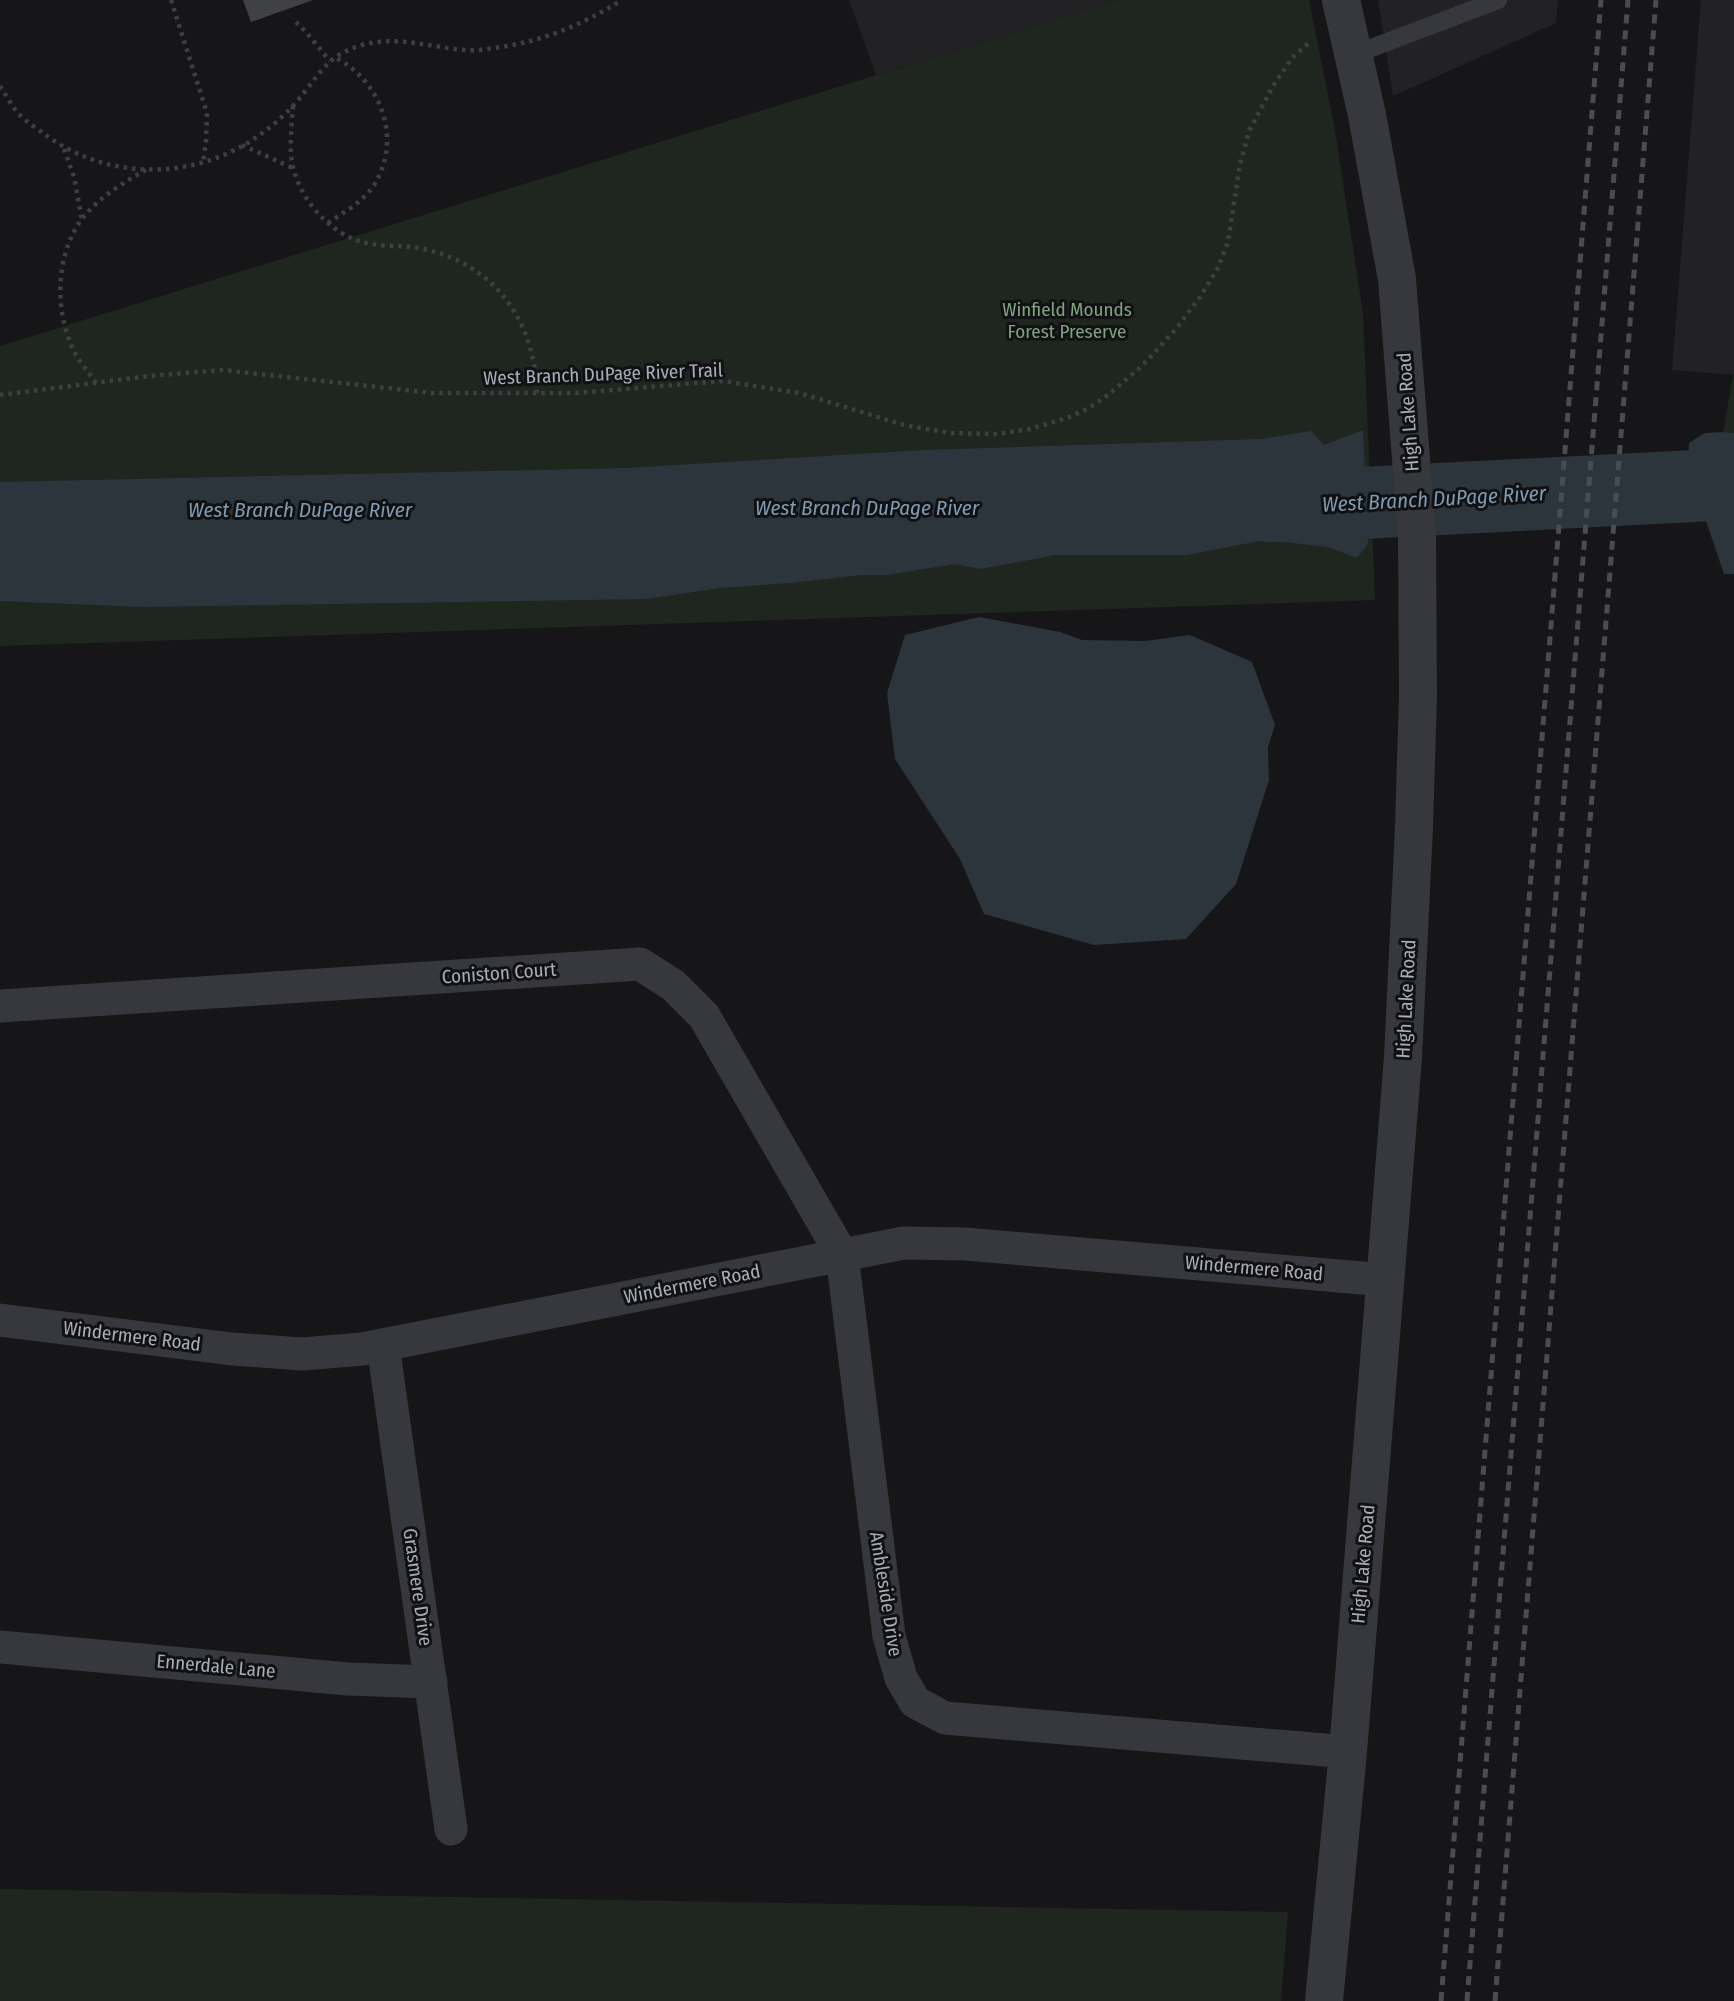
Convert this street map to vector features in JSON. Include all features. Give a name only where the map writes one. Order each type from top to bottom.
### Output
[{"type":"street","name":"High Lake Road","points":[[1324,2001],[1348,1752],[1403,1057],[1415,827],[1418,696],[1417,536],[1397,279],[1367,114],[1341,0]]},
{"type":"street","name":"Coniston Court","points":[[0,1006],[640,964],[673,985],[704,1016],[842,1255]]},
{"type":"street","name":"Windermere Road","points":[[0,1320],[232,1349],[302,1354],[362,1349],[904,1243],[965,1244],[1386,1280]]},
{"type":"street","name":"Ambleside Drive","points":[[842,1255],[889,1636],[901,1678],[915,1702],[945,1718],[1348,1752]]},
{"type":"street","name":"Grasmere Drive","points":[[383,1345],[451,1829]]},
{"type":"street","name":"Ennerdale Lane","points":[[0,1647],[348,1679],[431,1682]]},
{"type":"lane","points":[[1353,55],[1498,0]]},
{"type":"path","points":[[171,0],[207,113],[203,163]]},
{"type":"path","points":[[0,86],[19,114],[64,148],[92,159],[131,169],[191,167],[213,160],[265,132],[306,91],[317,74],[334,57],[363,45],[407,40],[436,47],[471,50],[540,40],[574,27],[622,0]]},
{"type":"path","points":[[296,22],[330,61]]},
{"type":"path","name":"West Branch DuPage River Trail","points":[[0,395],[149,376],[223,370],[432,393],[576,393],[723,381],[799,393],[904,425],[950,433],[997,433],[1030,429],[1068,418],[1108,395],[1142,366],[1200,297],[1218,268],[1228,242],[1240,164],[1249,131],[1273,86],[1292,58],[1314,39]]},
{"type":"path","points":[[328,223],[361,200],[372,187],[380,173],[387,146],[382,108],[372,89],[358,72],[334,57]]},
{"type":"path","points":[[293,105],[290,156],[307,201],[323,220],[363,242],[424,249],[458,260],[480,274],[514,309],[531,353],[537,393]]},
{"type":"path","points":[[242,145],[294,168]]},
{"type":"path","points":[[64,148],[82,220]]},
{"type":"path","points":[[96,383],[78,358],[61,310],[61,279],[67,251],[82,220],[95,206],[112,191],[148,170]]},
{"type":"shaded area","points":[[849,0],[1119,0],[876,75]]},
{"type":"shaded area","points":[[1378,0],[1558,0],[1556,23],[1393,96]]},
{"type":"shaded area","points":[[1701,0],[1734,0],[1734,375],[1672,370]]},
{"type":"green space","name":"Winfield Mounds Forest Preserve","points":[[1119,0],[1309,0],[1335,130],[1363,313],[1375,600],[0,646],[0,346]]},
{"type":"green space","points":[[1733,376],[1734,433],[1723,432]]},
{"type":"green space","points":[[0,1889],[1288,1912],[1281,2001],[0,2001]]},
{"type":"water","points":[[1363,430],[1368,544],[1357,558],[1328,547],[1265,540],[1187,555],[1055,555],[981,569],[955,564],[888,575],[720,588],[647,599],[142,607],[0,601],[0,482],[626,468],[925,450],[1261,439],[1311,431],[1324,445]]},
{"type":"water","points":[[1705,433],[1734,433],[1734,574],[1724,574],[1688,468],[1689,443]]},
{"type":"water","points":[[979,617],[1060,632],[1082,640],[1145,641],[1190,635],[1252,662],[1275,725],[1268,747],[1269,780],[1236,884],[1186,939],[1094,945],[984,914],[960,859],[895,759],[887,693],[905,635]]},
{"type":"building","points":[[243,0],[313,0],[251,22]]},
{"type":"waterway","name":"West Branch DuPage River","points":[[1268,506],[1734,484]]},
{"type":"railway","points":[[1441,2001],[1601,0]]},
{"type":"railway","points":[[1467,2001],[1628,0]]},
{"type":"railway","points":[[1495,2001],[1656,0]]}]
